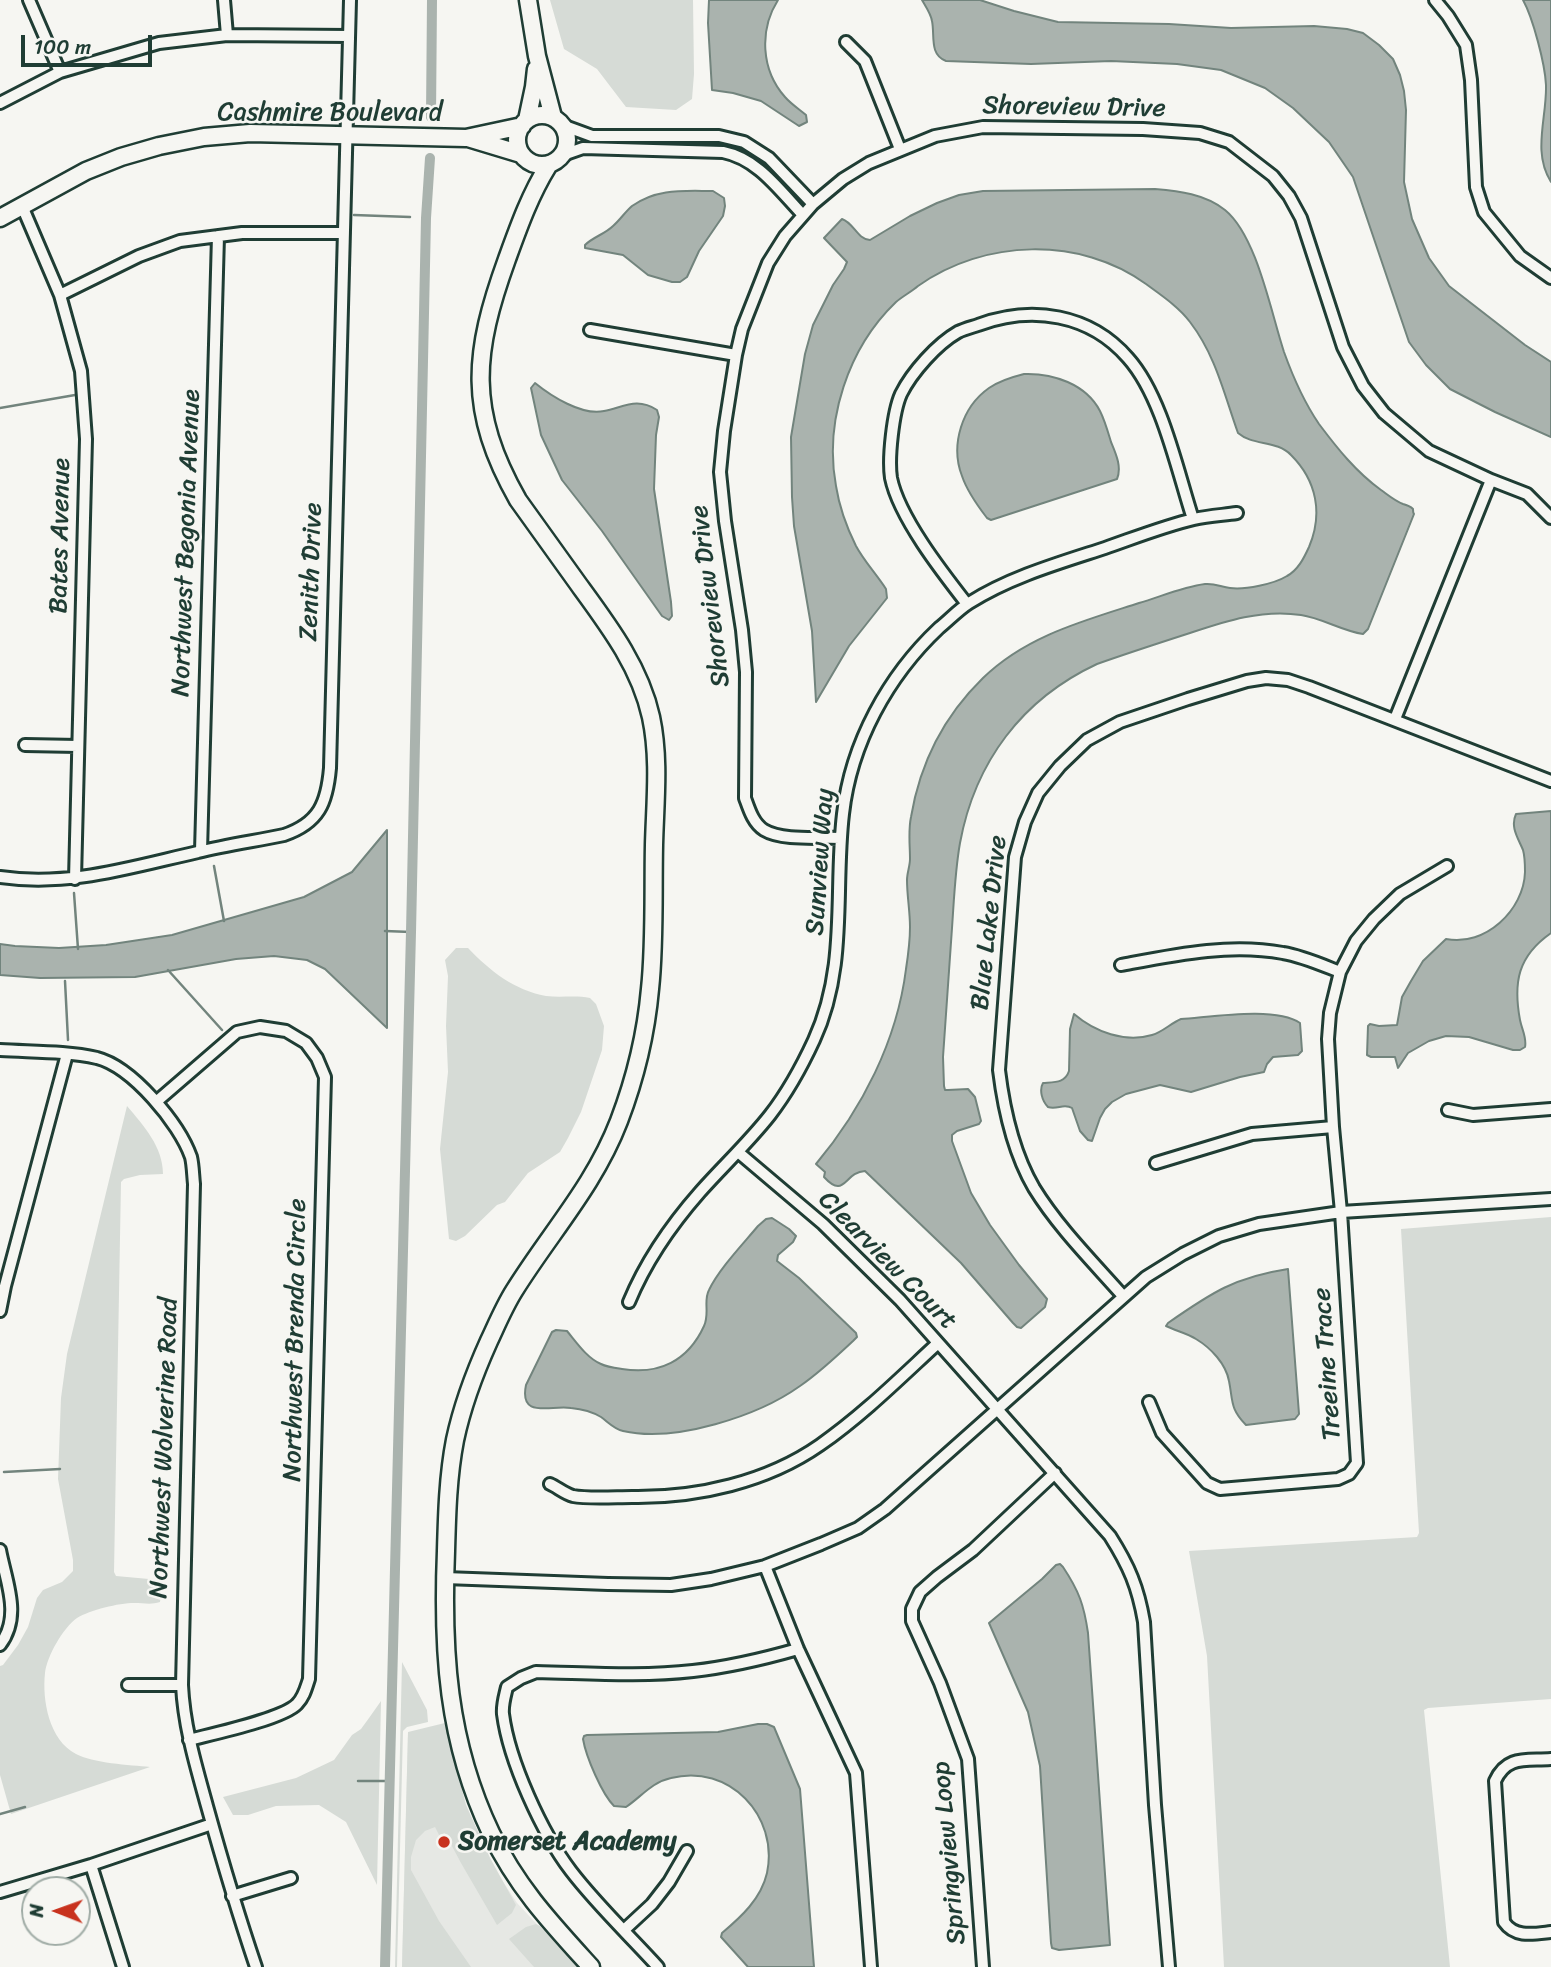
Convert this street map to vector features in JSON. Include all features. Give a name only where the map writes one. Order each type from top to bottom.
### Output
[{"type":"street","points":[[29,0],[60,72]]},
{"type":"street","points":[[224,0],[227,35]]},
{"type":"street","name":"Zenith Drive","points":[[0,877],[23,880],[75,879],[117,872],[295,831],[310,821],[322,807],[330,768],[350,0]]},
{"type":"street","points":[[523,157],[538,166],[548,166],[563,155],[568,139],[558,121],[537,56],[528,0]]},
{"type":"street","points":[[1435,0],[1466,45],[1471,80],[1476,187],[1484,212],[1520,256],[1551,278]]},
{"type":"street","points":[[0,103],[60,72],[159,43],[227,35],[349,36]]},
{"type":"street","points":[[846,42],[865,61],[900,149]]},
{"type":"street","points":[[520,223],[525,186],[523,157],[517,140],[534,87],[537,56]]},
{"type":"street","points":[[524,123],[534,116],[548,116],[592,136],[719,136],[744,142],[769,158],[813,204]]},
{"type":"street","name":"Cashmire Boulevard","points":[[0,218],[86,171],[121,157],[204,137],[250,133],[466,138],[524,123]]},
{"type":"street","name":"Shoreview Drive","points":[[840,838],[785,836],[764,830],[750,815],[745,798],[746,672],[720,472],[736,355],[742,329],[768,263],[785,236],[813,204],[852,173],[900,149],[934,136],[983,127],[1143,129],[1200,133],[1229,142],[1273,176],[1289,196],[1301,218],[1343,347],[1363,386],[1384,414],[1429,451],[1491,481],[1527,494],[1551,518]]},
{"type":"street","points":[[653,136],[654,150]]},
{"type":"street","name":"Cashmire Boulevard","points":[[466,138],[523,157]]},
{"type":"street","points":[[563,155],[583,149],[723,152],[736,155],[761,170],[803,215]]},
{"type":"street","points":[[548,166],[533,191],[492,302],[480,360],[481,393],[494,453],[506,479],[518,500],[613,632],[631,662],[651,718],[656,763],[650,987],[635,1069],[618,1122],[583,1192],[512,1294],[487,1345],[456,1436],[451,1473],[445,1578],[447,1665],[456,1733],[478,1802],[492,1834],[524,1890],[591,1967]]},
{"type":"street","name":"Bates Avenue","points":[[22,206],[60,295],[81,371],[86,439],[86,506],[75,879]]},
{"type":"street","points":[[60,295],[139,256],[180,241],[265,232],[344,233]]},
{"type":"street","name":"Northwest Begonia Avenue","points":[[201,851],[218,236]]},
{"type":"street","points":[[967,604],[945,576],[900,507],[891,476],[891,438],[901,395],[927,358],[958,332],[994,319],[1036,314],[1074,320],[1107,336],[1129,359],[1149,387],[1192,519]]},
{"type":"street","points":[[590,330],[736,355]]},
{"type":"street","points":[[1395,719],[1491,481]]},
{"type":"street","name":"Sunview Way","points":[[629,1302],[640,1275],[668,1231],[772,1113],[815,1038],[828,1003],[837,961],[840,838],[845,800],[856,755],[872,718],[894,680],[919,647],[967,604],[1004,584],[1192,519],[1237,513]]},
{"type":"street","name":"Blue Lake Drive","points":[[1123,1296],[1070,1236],[1035,1189],[1022,1163],[1003,1103],[999,1070],[1015,857],[1025,822],[1038,793],[1060,766],[1087,740],[1121,722],[1247,681],[1266,678],[1288,680],[1551,781]]},
{"type":"street","points":[[25,745],[78,746]]},
{"type":"street","points":[[1341,1212],[1328,1039],[1330,1013],[1340,971],[1356,941],[1399,894],[1447,866]]},
{"type":"street","points":[[1121,965],[1180,954],[1254,949],[1285,953],[1340,971]]},
{"type":"street","name":"Northwest Brenda Circle","points":[[156,1102],[237,1032],[260,1027],[286,1031],[306,1043],[317,1058],[325,1077],[309,1679],[305,1693],[296,1705],[282,1715],[189,1740]]},
{"type":"street","name":"Northwest Wolverine Road","points":[[0,1050],[98,1059],[121,1069],[156,1102],[181,1137],[191,1158],[194,1184],[181,1685],[183,1711],[232,1896],[256,1967]]},
{"type":"street","points":[[0,1311],[66,1054]]},
{"type":"street","points":[[1448,1110],[1473,1115],[1551,1109]]},
{"type":"street","points":[[1156,1163],[1252,1134],[1333,1128]]},
{"type":"street","name":"Clearview Court","points":[[738,1153],[823,1224],[900,1300],[997,1408]]},
{"type":"street","points":[[445,1578],[671,1585],[765,1566],[858,1528],[885,1509],[1146,1277],[1219,1236],[1259,1224],[1341,1212],[1551,1199]]},
{"type":"street","name":"Treeine Trace","points":[[1149,1402],[1162,1433],[1207,1483],[1220,1489],[1338,1479],[1349,1474],[1357,1463],[1341,1212]]},
{"type":"street","points":[[550,1484],[572,1496],[654,1497],[689,1494],[764,1475],[818,1446],[860,1415],[938,1343]]},
{"type":"street","points":[[997,1408],[1110,1536],[1125,1560],[1139,1592],[1144,1622],[1155,1805],[1169,1967]]},
{"type":"street","name":"Springview Loop","points":[[983,1967],[968,1759],[940,1683],[912,1621],[912,1609],[920,1592],[973,1550],[1055,1473]]},
{"type":"street","points":[[0,1550],[13,1613],[9,1633],[0,1645]]},
{"type":"street","points":[[765,1566],[798,1649],[856,1773],[871,1967]]},
{"type":"street","points":[[658,1967],[570,1869],[543,1826],[518,1770],[507,1735],[502,1711],[507,1687],[536,1672],[692,1672],[749,1663],[798,1649]]},
{"type":"street","points":[[128,1685],[181,1685]]},
{"type":"street","points":[[1551,1759],[1512,1761],[1499,1771],[1495,1781],[1504,1922],[1510,1930],[1522,1934],[1551,1933]]},
{"type":"street","points":[[0,1892],[212,1824]]},
{"type":"street","points":[[624,1930],[652,1904],[687,1852]]},
{"type":"street","points":[[91,1865],[123,1967]]},
{"type":"street","points":[[232,1896],[291,1878]]},
{"type":"shaded area","points":[[550,0],[693,0],[692,99],[676,110],[626,107],[597,69],[564,49]]},
{"type":"shaded area","points":[[709,0],[778,0],[768,24],[765,50],[767,62],[777,86],[787,100],[806,115],[807,122],[799,126],[761,101],[712,90]]},
{"type":"shaded area","points":[[922,0],[980,0],[1058,22],[1231,28],[1314,26],[1363,33],[1393,59],[1400,75],[1406,110],[1404,182],[1412,219],[1429,258],[1449,286],[1551,362],[1551,437],[1450,389],[1426,365],[1409,342],[1353,177],[1329,142],[1293,108],[1265,88],[1221,70],[1177,64],[1111,61],[1031,64],[946,61],[935,49],[931,18]]},
{"type":"shaded area","points":[[1523,0],[1551,0],[1551,182],[1545,171],[1541,147],[1546,97],[1545,76],[1534,29]]},
{"type":"shaded area","points":[[1155,189],[1182,192],[1209,200],[1225,210],[1236,222],[1262,276],[1287,361],[1314,416],[1355,468],[1389,496],[1412,508],[1414,514],[1368,629],[1363,634],[1301,615],[1258,615],[1217,624],[1097,664],[1046,695],[1025,715],[1006,736],[977,786],[967,813],[957,864],[943,1057],[944,1086],[945,1090],[968,1089],[975,1097],[981,1121],[957,1131],[952,1135],[952,1141],[971,1193],[990,1225],[1047,1299],[1045,1307],[1021,1328],[1013,1323],[961,1263],[865,1171],[858,1172],[836,1186],[824,1177],[825,1172],[816,1164],[833,1143],[862,1097],[886,1048],[895,1022],[909,948],[907,880],[910,828],[915,797],[927,759],[945,724],[969,693],[1000,663],[1036,641],[1097,616],[1196,585],[1251,587],[1275,582],[1287,576],[1297,567],[1309,547],[1316,522],[1315,498],[1307,476],[1291,455],[1279,447],[1251,440],[1238,433],[1206,348],[1181,311],[1120,268],[1092,257],[1032,249],[972,259],[944,270],[899,300],[879,320],[853,363],[844,387],[834,436],[833,461],[837,493],[853,539],[886,589],[887,598],[849,646],[816,702],[812,631],[794,526],[791,437],[805,354],[813,325],[847,262],[824,238],[842,219],[862,237],[870,240],[910,216],[959,195],[983,191]]},
{"type":"shaded area","points":[[713,191],[724,198],[723,216],[699,251],[687,277],[680,282],[648,275],[623,255],[585,248],[588,242],[610,229],[641,200],[661,193]]},
{"type":"shaded area","points":[[1024,374],[1068,382],[1094,402],[1100,411],[1119,465],[1117,479],[991,520],[987,518],[964,482],[957,452],[958,440],[965,416],[980,396],[997,383]]},
{"type":"shaded area","points":[[535,383],[558,399],[586,411],[604,411],[637,404],[657,410],[659,417],[654,489],[671,602],[672,616],[669,620],[662,616],[562,480],[541,435],[531,388]]},
{"type":"shaded area","points":[[1551,811],[1551,933],[1531,951],[1520,971],[1518,982],[1518,1006],[1525,1047],[1513,1050],[1469,1037],[1446,1036],[1429,1041],[1408,1053],[1398,1068],[1395,1057],[1367,1055],[1368,1026],[1397,1025],[1402,997],[1423,961],[1446,939],[1475,937],[1500,923],[1510,912],[1518,900],[1525,872],[1524,853],[1514,828],[1516,814]]},
{"type":"shaded area","points":[[387,830],[387,1028],[325,969],[307,960],[274,956],[236,959],[135,977],[40,978],[0,975],[0,944],[59,948],[106,945],[172,935],[304,897],[352,872]]},
{"type":"shaded area","points":[[456,948],[468,948],[494,972],[523,989],[546,996],[590,998],[596,1004],[604,1026],[602,1050],[581,1112],[560,1152],[528,1173],[505,1202],[497,1205],[465,1236],[456,1241],[449,1239],[440,1149],[448,1072],[448,976],[445,960]]},
{"type":"shaded area","points":[[1074,1014],[1101,1031],[1131,1038],[1156,1034],[1181,1019],[1243,1014],[1276,1015],[1300,1023],[1302,1051],[1298,1055],[1273,1057],[1264,1072],[1191,1092],[1160,1085],[1126,1094],[1105,1109],[1092,1141],[1080,1131],[1072,1108],[1048,1107],[1041,1092],[1043,1083],[1062,1080],[1069,1071],[1070,1029]]},
{"type":"shaded area","points":[[127,1106],[156,1146],[163,1174],[140,1175],[121,1182],[114,1572],[116,1576],[160,1580],[160,1602],[128,1603],[89,1612],[77,1618],[66,1628],[52,1651],[46,1666],[44,1684],[49,1718],[59,1739],[67,1748],[92,1760],[150,1767],[11,1814],[0,1775],[0,1666],[18,1645],[28,1627],[37,1598],[43,1590],[62,1582],[73,1571],[58,1479],[61,1398],[67,1354]]},
{"type":"shaded area","points":[[1551,1217],[1551,1699],[1424,1710],[1450,1967],[1224,1967],[1207,1656],[1189,1551],[1417,1537],[1419,1533],[1401,1229]]},
{"type":"shaded area","points":[[772,1218],[796,1236],[778,1255],[777,1261],[799,1278],[857,1337],[807,1381],[782,1397],[739,1417],[691,1430],[667,1433],[623,1431],[586,1411],[575,1408],[538,1408],[527,1403],[526,1385],[552,1332],[556,1330],[567,1331],[591,1358],[611,1367],[648,1370],[681,1357],[704,1326],[707,1294],[713,1282],[758,1226],[766,1219]]},
{"type":"shaded area","points":[[1288,1269],[1299,1414],[1295,1419],[1246,1425],[1235,1409],[1225,1369],[1217,1357],[1196,1339],[1166,1326],[1197,1303],[1224,1288],[1269,1272]]},
{"type":"shaded area","points":[[1060,1564],[1080,1598],[1088,1633],[1110,1945],[1059,1950],[1052,1948],[1051,1943],[1040,1766],[1028,1712],[989,1623]]},
{"type":"shaded area","points":[[402,1662],[427,1710],[428,1722],[407,1727],[403,1731],[395,1967]]},
{"type":"shaded area","points":[[381,1701],[377,1885],[346,1822],[319,1805],[276,1806],[248,1815],[233,1815],[223,1797],[296,1778],[334,1760]]},
{"type":"shaded area","points":[[449,1722],[451,1750],[466,1805],[490,1858],[516,1905],[512,1913],[497,1925],[445,1833],[439,1835],[435,1827],[425,1831],[416,1840],[411,1857],[411,1870],[439,1921],[471,1967],[402,1967],[408,1732]]},
{"type":"shaded area","points":[[758,1724],[774,1727],[800,1789],[814,1967],[748,1967],[721,1937],[755,1899],[767,1873],[769,1852],[765,1832],[757,1814],[745,1798],[730,1786],[712,1778],[692,1775],[664,1780],[626,1807],[614,1806],[595,1775],[583,1739],[587,1735],[718,1732]]},
{"type":"shaded area","name":"Somerset Academy","points":[[451,1731],[451,1750],[466,1805],[498,1874],[517,1903],[577,1967],[402,1967],[408,1732]]},
{"type":"shaded area","points":[[536,1924],[578,1967],[534,1967],[509,1939],[526,1927]]},
{"type":"waterway","points":[[431,117],[432,0]]},
{"type":"waterway","points":[[385,1967],[426,218],[430,158]]},
{"type":"waterway","points":[[354,215],[410,217]]},
{"type":"waterway","points":[[0,408],[75,395]]},
{"type":"waterway","points":[[214,866],[224,921]]},
{"type":"waterway","points":[[74,893],[78,949]]},
{"type":"waterway","points":[[385,931],[411,932]]},
{"type":"waterway","points":[[168,970],[222,1030]]},
{"type":"waterway","points":[[65,981],[68,1040]]},
{"type":"waterway","points":[[4,1472],[60,1469]]},
{"type":"waterway","points":[[358,1781],[391,1781]]},
{"type":"waterway","points":[[0,1814],[25,1807]]},
{"type":"place","name":"Somerset Academy","points":[[444,1842]]}]
